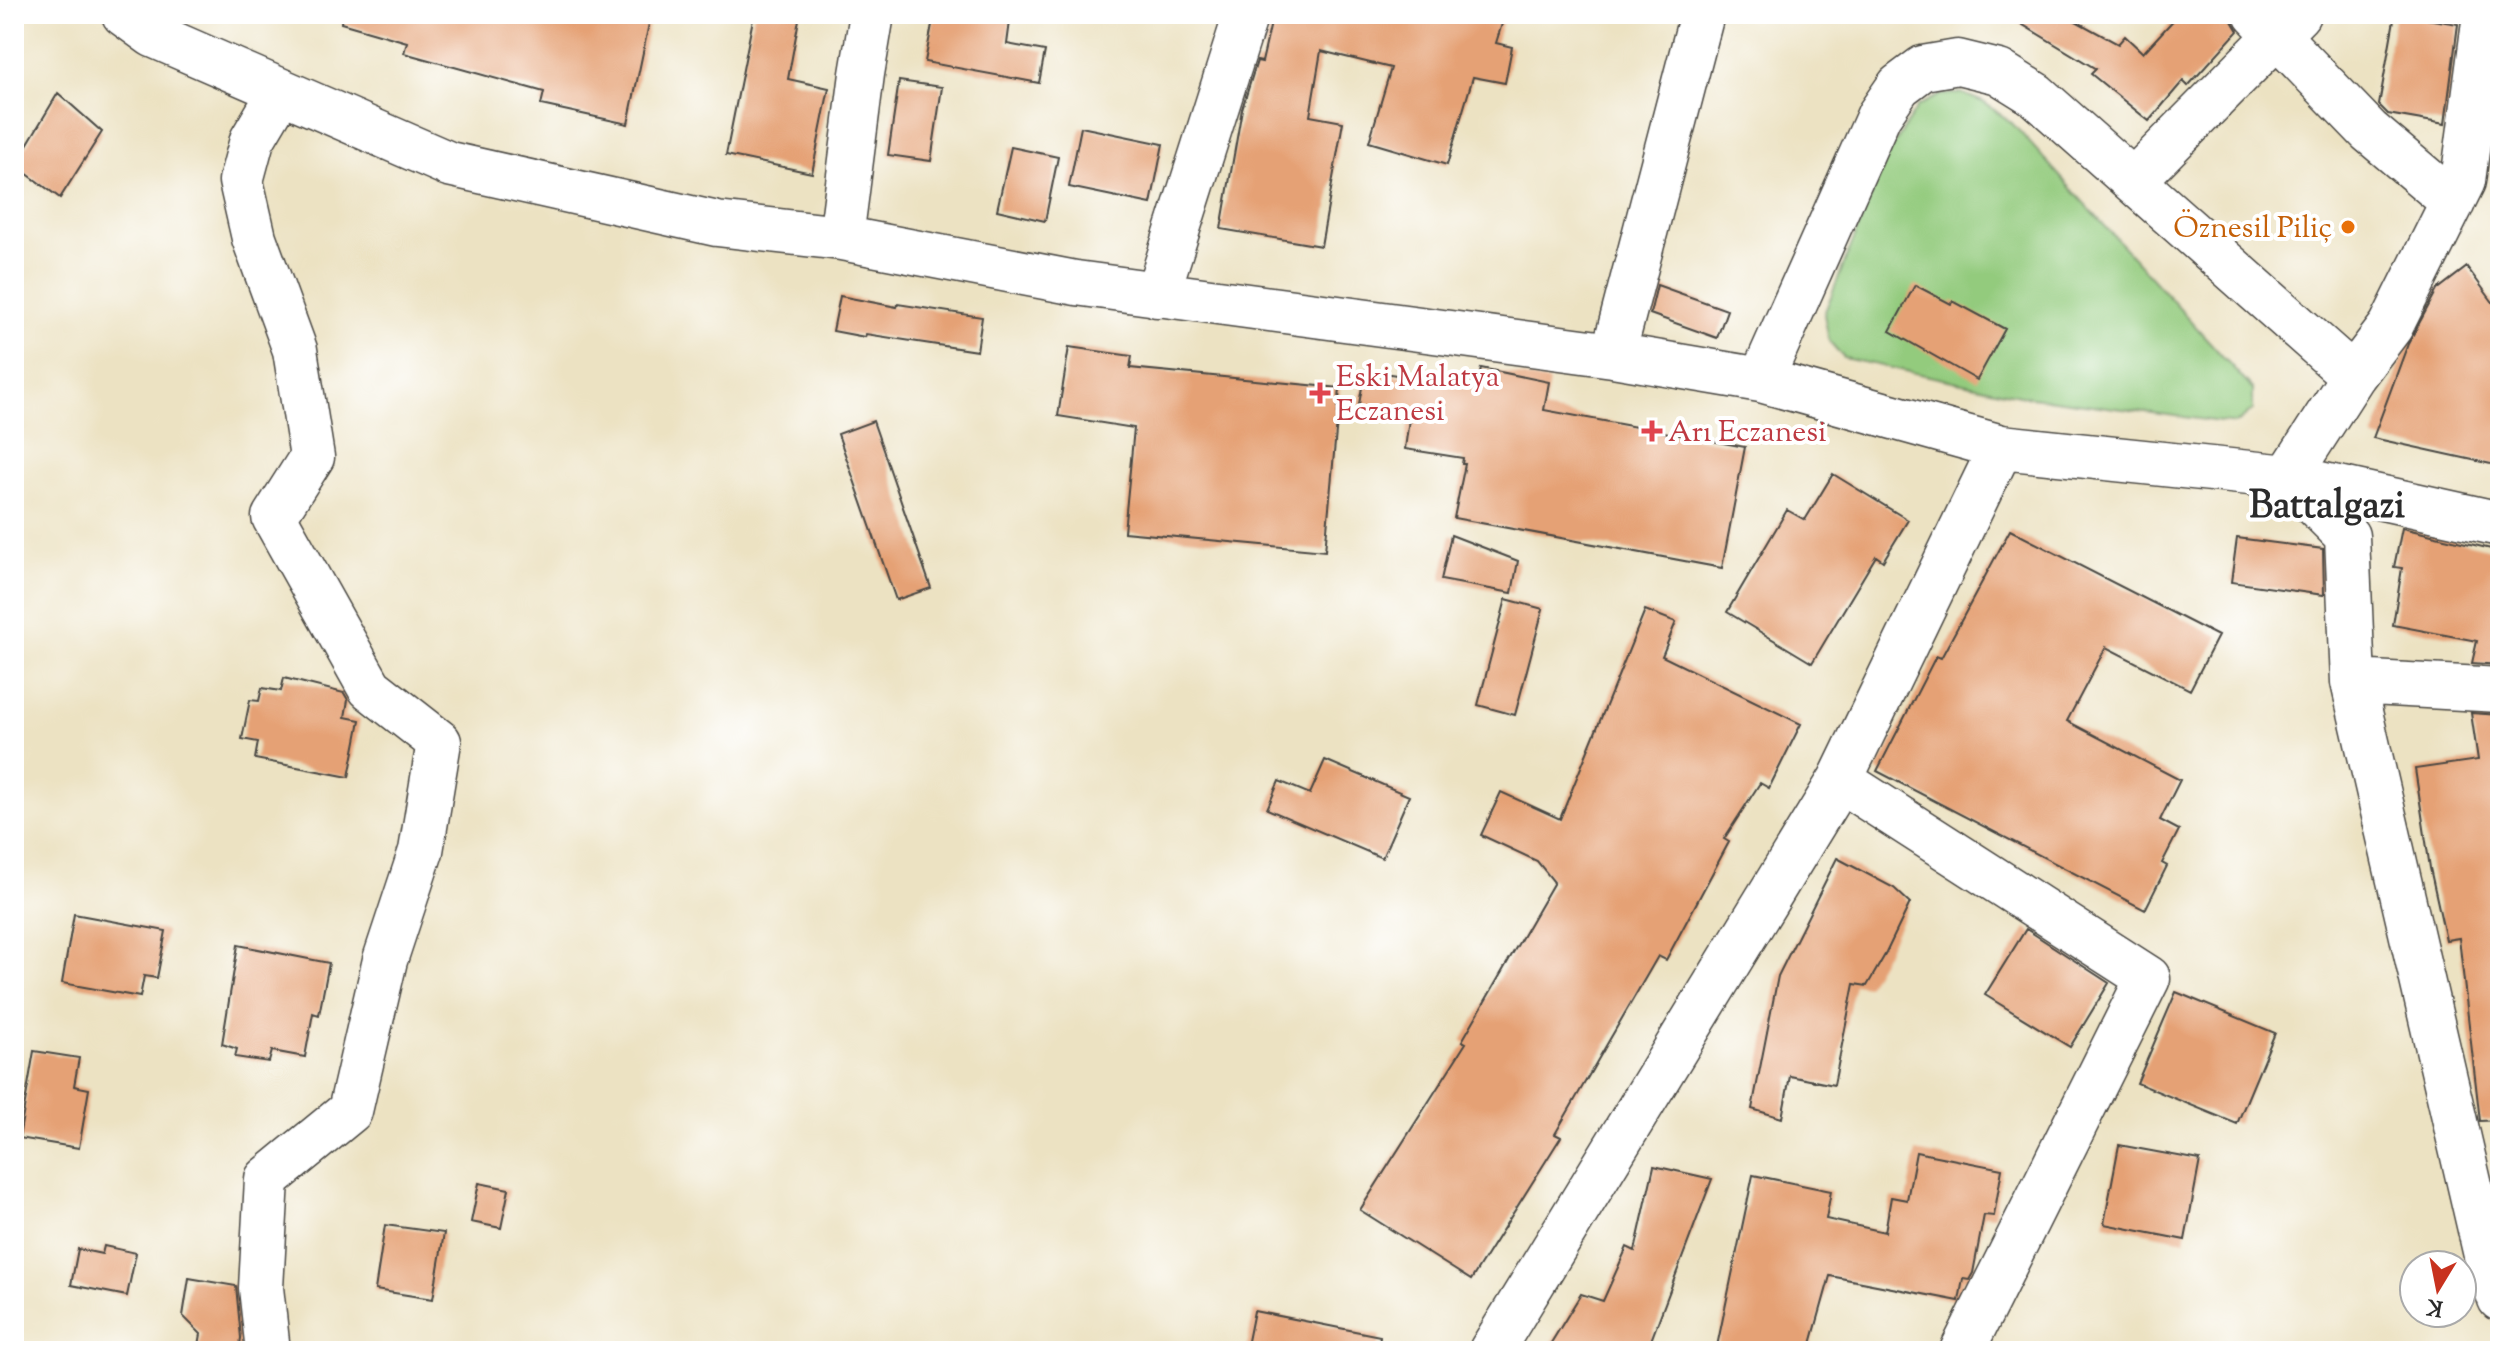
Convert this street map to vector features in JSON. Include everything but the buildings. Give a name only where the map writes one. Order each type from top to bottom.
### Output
[{"type":"street","points":[[124,14],[153,35],[449,164],[717,224],[841,238],[1076,283],[1157,295],[1613,355],[1761,380],[2001,447],[2288,477],[2500,524]]},
{"type":"street","points":[[841,238],[872,14]]},
{"type":"street","points":[[1157,295],[1246,14]]},
{"type":"street","points":[[1613,355],[1702,14]]},
{"type":"street","points":[[2288,477],[2353,376],[2391,326],[2463,181],[2485,14]]},
{"type":"street","points":[[2133,181],[2277,21],[2369,131],[2453,202]]},
{"type":"street","points":[[1761,380],[1879,115],[1899,86],[1923,68],[1958,62],[1999,72],[2036,95],[2353,376]]},
{"type":"street","points":[[268,1351],[261,1288],[267,1179],[350,1111],[385,960],[421,851],[439,742],[370,688],[274,517],[312,457],[295,350],[254,238],[241,181],[252,140],[281,91]]},
{"type":"street","points":[[1491,1351],[1840,780],[2001,447]]},
{"type":"street","points":[[2288,477],[2347,536],[2353,682],[2496,1276]]},
{"type":"street","points":[[2353,682],[2500,690]]},
{"type":"street","points":[[1840,780],[2148,978],[1962,1351]]},
{"type":"green space","points":[[1961,93],[1983,102],[2011,122],[2253,390],[2253,410],[2236,424],[2024,396],[1844,358],[1829,341],[1824,314],[1888,154],[1918,106],[1940,95]]},
{"type":"place","name":"Öznesil Piliç","points":[[2348,227]]},
{"type":"place","name":"Eski Malatya Eczanesi","points":[[1320,393]]},
{"type":"place","name":"Arı Eczanesi","points":[[1652,431]]},
{"type":"district","name":"Battalgazi","points":[[2327,504]]}]
